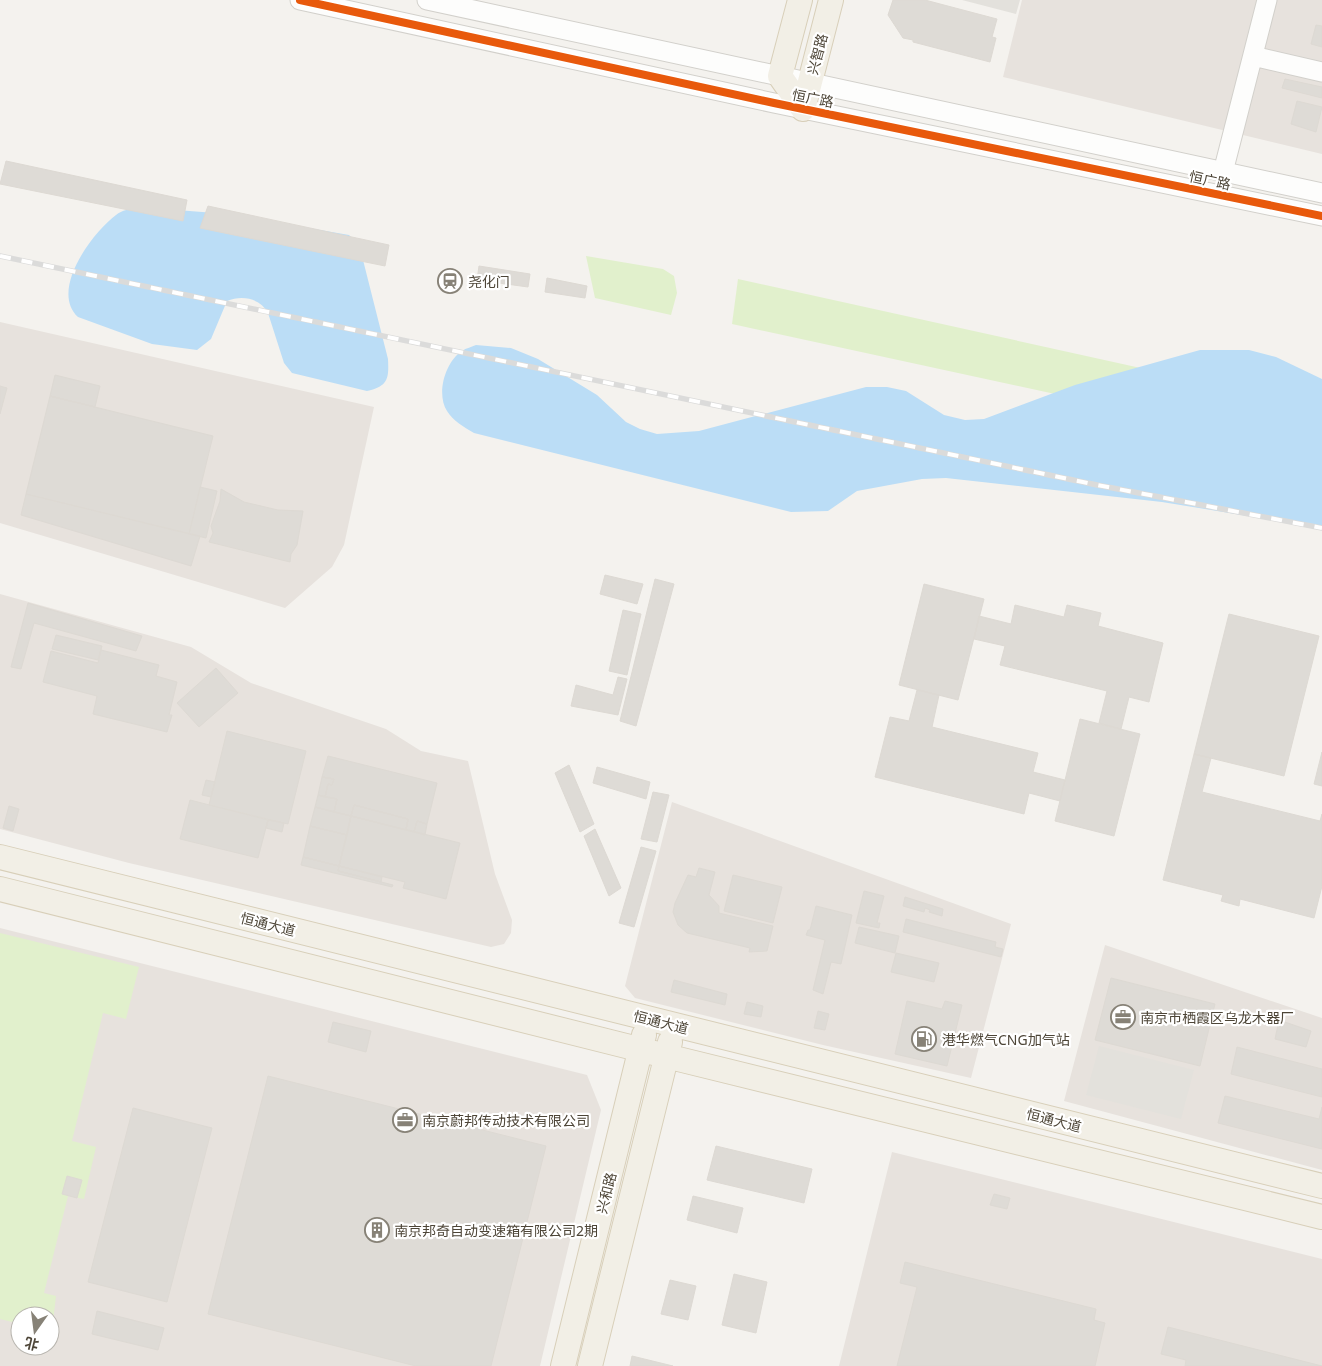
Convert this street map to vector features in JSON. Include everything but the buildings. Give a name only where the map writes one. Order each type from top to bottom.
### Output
[{"type":"main road","points":[[800,0],[780,76],[803,109]]},
{"type":"main road","name":"兴智路","points":[[803,109],[831,0]]},
{"type":"main road","name":"恒通大道","points":[[0,857],[1322,1186]]},
{"type":"main road","points":[[0,889],[641,1050],[1322,1217]]},
{"type":"main road","name":"兴和路","points":[[563,1366],[648,1019]]},
{"type":"main road","name":"兴和路","points":[[590,1366],[674,1025]]},
{"type":"street","name":"恒广路","points":[[300,0],[803,109],[1322,216]]},
{"type":"street","name":"恒广路","points":[[428,0],[1322,193]]},
{"type":"street","points":[[1223,172],[1267,0]]},
{"type":"street","points":[[1252,56],[1322,72]]},
{"type":"shaded area","points":[[962,0],[1020,0],[1016,14]]},
{"type":"shaded area","points":[[1022,0],[1322,0],[1322,154],[1003,77]]},
{"type":"shaded area","points":[[0,322],[374,407],[344,545],[332,567],[285,608],[0,523]]},
{"type":"shaded area","points":[[0,594],[191,647],[251,683],[386,729],[421,751],[468,761],[495,874],[512,920],[511,933],[504,944],[491,947],[129,863],[0,829]]},
{"type":"shaded area","points":[[672,802],[1011,924],[971,1078],[823,1045],[635,998],[625,986]]},
{"type":"shaded area","points":[[0,928],[587,1075],[601,1110],[540,1366],[0,1366]]},
{"type":"shaded area","points":[[1105,945],[1322,1018],[1322,1170],[1064,1101]]},
{"type":"shaded area","points":[[1099,1046],[1194,1070],[1181,1119],[1086,1095]]},
{"type":"shaded area","points":[[892,1152],[1322,1259],[1322,1366],[839,1366]]},
{"type":"green space","points":[[586,256],[663,269],[674,276],[677,293],[671,315],[595,298]]},
{"type":"green space","points":[[738,279],[1322,408],[1322,452],[732,324]]},
{"type":"green space","points":[[0,933],[139,967],[126,1019],[103,1013],[72,1141],[96,1147],[84,1199],[68,1196],[44,1293],[56,1296],[55,1306],[10,1306],[10,1322],[0,1319]]},
{"type":"water","points":[[138,207],[228,214],[349,235],[355,241],[362,256],[388,359],[386,381],[379,387],[367,391],[292,373],[284,363],[268,313],[260,304],[250,299],[239,298],[227,301],[211,339],[197,350],[152,344],[78,317],[70,306],[68,292],[71,277],[78,262],[96,234],[107,223],[121,212]]},
{"type":"water","points":[[476,345],[511,348],[538,359],[597,395],[626,422],[657,434],[699,431],[866,387],[887,387],[906,391],[944,415],[965,420],[984,419],[1075,385],[1200,350],[1249,350],[1276,357],[1322,379],[1322,528],[1162,502],[946,478],[922,479],[857,491],[828,511],[791,512],[474,433],[449,415],[442,396],[442,387],[447,370],[456,356]]},
{"type":"railway","points":[[0,256],[1097,485],[1322,528]]},
{"type":"cycle path","points":[[300,0],[774,103],[1322,216]]},
{"type":"place","name":"尧化门","points":[[450,281]]},
{"type":"place","name":"南京市栖霞区乌龙木器厂","points":[[1123,1017]]},
{"type":"place","name":"港华燃气CNG加气站","points":[[924,1039]]},
{"type":"place","name":"南京蔚邦传动技术有限公司","points":[[405,1120]]},
{"type":"place","name":"南京邦奇自动变速箱有限公司2期","points":[[377,1230]]}]
